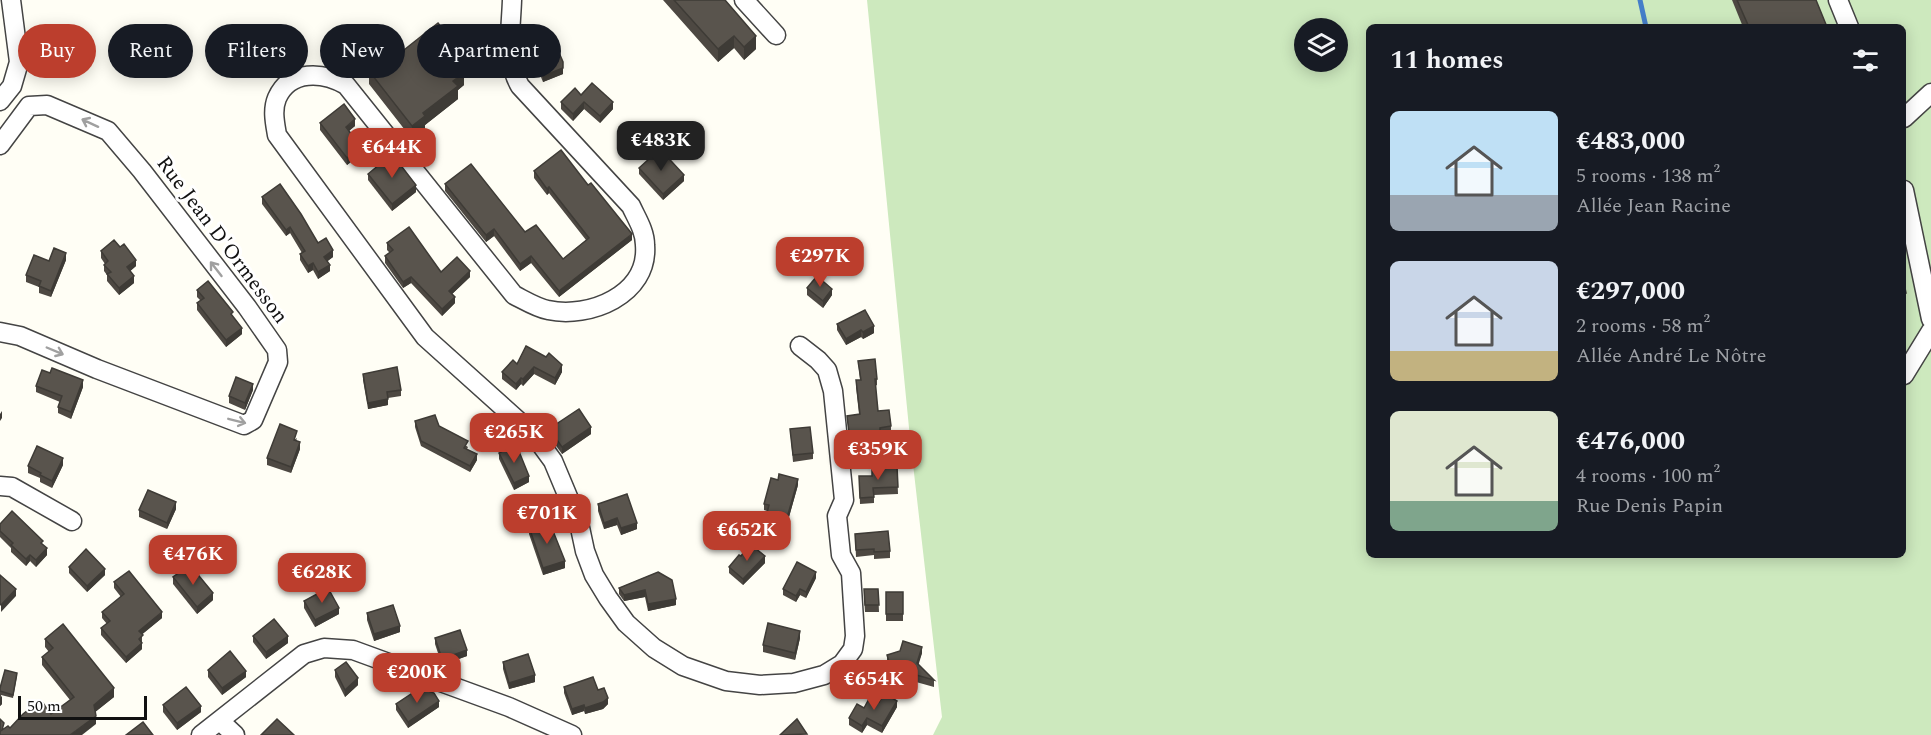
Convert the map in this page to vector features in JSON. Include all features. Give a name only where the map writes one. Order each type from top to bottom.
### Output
[{"type":"street","points":[[0,101],[12,86],[19,62],[11,0]]},
{"type":"street","points":[[512,0],[510,56],[512,72],[520,86],[630,207],[641,226],[646,246],[642,268],[634,283],[620,297],[603,305],[579,311],[547,310],[514,295],[346,85],[333,77],[320,74],[307,75],[293,80],[285,87],[277,98],[274,111],[277,135],[425,337],[534,435],[553,460],[579,523],[585,551],[594,575],[626,623],[654,648],[683,666],[726,681],[760,685],[794,683],[824,675],[842,664],[853,649],[855,636],[851,573],[841,555],[837,516],[843,500],[833,390],[827,370],[800,346]]},
{"type":"street","points":[[744,0],[776,35]]},
{"type":"street","points":[[1838,0],[1848,24]]},
{"type":"street","points":[[1906,116],[1931,93]]},
{"type":"street","name":"Rue Jean D'Ormesson","points":[[0,145],[29,106],[47,105],[108,131],[142,171],[247,307],[277,350],[278,362],[253,420],[244,425],[97,369],[20,336],[0,332]]},
{"type":"street","points":[[1906,200],[1931,319]]},
{"type":"street","points":[[1906,372],[1931,331]]},
{"type":"street","points":[[0,486],[12,487],[72,521]]},
{"type":"street","points":[[201,735],[304,654],[324,648],[353,650],[509,707],[572,735]]},
{"type":"street","points":[[220,721],[235,735]]},
{"type":"green space","points":[[867,0],[1931,0],[1931,735],[933,735],[942,717],[910,438]]},
{"type":"building","points":[[674,0],[725,0],[756,36],[744,47],[734,36],[718,49]]},
{"type":"building","points":[[1737,0],[1816,0],[1826,24],[1748,24]]},
{"type":"building","points":[[417,40],[417,78],[457,78],[453,81],[458,86],[423,113],[425,116],[412,126],[374,78],[405,78],[405,49]]},
{"type":"building","points":[[592,83],[613,102],[600,116],[584,102],[573,114],[561,102],[575,88],[581,95]]},
{"type":"building","points":[[344,104],[355,119],[346,127],[361,147],[347,158],[320,123]]},
{"type":"building","points":[[660,149],[684,175],[663,194],[639,168]]},
{"type":"building","points":[[561,150],[588,185],[591,183],[632,234],[559,291],[531,256],[520,264],[494,229],[486,235],[445,184],[471,164],[525,232],[536,225],[563,259],[589,238],[534,171]]},
{"type":"building","points":[[392,154],[416,185],[392,204],[368,174]]},
{"type":"building","points":[[280,184],[318,243],[326,238],[333,250],[324,257],[330,265],[318,272],[313,263],[308,266],[300,254],[305,251],[290,227],[286,230],[262,197]]},
{"type":"building","points":[[409,227],[441,272],[457,257],[470,271],[449,291],[455,297],[442,309],[411,277],[403,282],[385,256],[393,250],[387,243]]},
{"type":"building","points":[[114,240],[120,247],[124,244],[136,260],[127,267],[134,276],[119,288],[107,274],[111,272],[104,265],[108,261],[101,251]]},
{"type":"building","points":[[54,248],[66,253],[51,291],[39,286],[41,281],[26,275],[34,255],[49,261]]},
{"type":"building","points":[[817,276],[832,289],[823,301],[807,288]]},
{"type":"building","points":[[208,281],[233,312],[231,314],[242,328],[226,340],[197,303],[204,298],[197,290]]},
{"type":"building","points":[[865,310],[874,326],[863,332],[861,330],[846,339],[837,324]]},
{"type":"building","points":[[526,346],[546,357],[549,353],[562,365],[555,378],[534,367],[516,384],[502,372],[513,360],[517,364]]},
{"type":"building","points":[[875,359],[878,411],[889,410],[891,426],[880,428],[880,431],[861,434],[860,431],[849,432],[847,416],[860,414],[856,380],[861,380],[858,361]]},
{"type":"building","points":[[397,367],[401,390],[387,392],[388,399],[368,403],[363,374]]},
{"type":"building","points":[[52,368],[83,380],[71,412],[58,407],[62,396],[36,386],[42,370],[50,373]]},
{"type":"building","points":[[236,377],[253,384],[245,403],[229,396]]},
{"type":"building","points":[[579,409],[591,427],[562,447],[549,429]]},
{"type":"building","points":[[435,415],[439,426],[468,441],[464,448],[477,454],[470,466],[421,441],[415,421]]},
{"type":"building","points":[[280,424],[297,431],[294,440],[300,442],[291,467],[267,458]]},
{"type":"building","points":[[810,427],[813,453],[793,455],[790,429]]},
{"type":"building","points":[[516,444],[529,476],[514,483],[499,453]]},
{"type":"building","points":[[37,446],[63,458],[52,481],[28,466]]},
{"type":"building","points":[[897,466],[898,487],[873,488],[874,497],[860,498],[859,476],[872,476],[872,468]]},
{"type":"building","points":[[779,474],[798,479],[787,518],[767,513],[769,505],[764,504],[771,478],[778,480]]},
{"type":"building","points":[[148,490],[176,502],[167,523],[139,510]]},
{"type":"building","points":[[627,494],[637,523],[621,528],[617,518],[604,523],[598,504]]},
{"type":"building","points":[[12,511],[43,541],[41,543],[47,548],[36,560],[30,555],[26,559],[0,531],[0,524]]},
{"type":"building","points":[[549,521],[565,561],[543,568],[529,527]]},
{"type":"building","points":[[888,531],[890,551],[856,550],[855,534]]},
{"type":"building","points":[[750,544],[765,556],[743,579],[729,567]]},
{"type":"building","points":[[86,549],[105,569],[87,586],[69,567]]},
{"type":"building","points":[[797,562],[816,572],[806,592],[800,589],[796,596],[783,589]]},
{"type":"building","points":[[190,565],[213,593],[197,607],[173,577]]},
{"type":"building","points":[[129,571],[162,612],[139,631],[143,635],[139,639],[142,643],[126,657],[101,628],[110,621],[102,612],[124,594],[114,582]]},
{"type":"building","points":[[658,572],[672,580],[676,599],[648,604],[645,590],[624,595],[619,588]]},
{"type":"building","points":[[0,575],[16,589],[1,605],[0,604]]},
{"type":"building","points":[[328,588],[339,608],[315,620],[304,601]]},
{"type":"building","points":[[864,589],[878,589],[879,605],[865,605]]},
{"type":"building","points":[[886,592],[903,592],[903,614],[886,614]]},
{"type":"building","points":[[393,605],[400,626],[374,634],[367,613]]},
{"type":"building","points":[[274,619],[288,636],[266,652],[253,636]]},
{"type":"building","points":[[768,623],[800,631],[795,653],[763,645]]},
{"type":"building","points":[[63,624],[114,688],[94,705],[96,716],[70,735],[0,735],[0,719],[4,723],[2,730],[8,726],[10,728],[37,703],[43,703],[51,714],[74,697],[42,657],[53,648],[45,639]]},
{"type":"building","points":[[460,630],[467,650],[442,659],[435,638]]},
{"type":"building","points":[[903,641],[922,647],[917,663],[934,680],[891,668],[887,655],[900,651]]},
{"type":"building","points":[[230,651],[246,671],[222,688],[208,670]]},
{"type":"building","points":[[528,654],[535,675],[509,683],[503,662]]},
{"type":"building","points":[[346,662],[358,678],[345,690],[335,670]]},
{"type":"building","points":[[5,670],[17,673],[13,695],[0,691]]},
{"type":"building","points":[[593,677],[598,690],[604,688],[608,698],[585,708],[584,705],[572,709],[564,687]]},
{"type":"building","points":[[186,687],[201,706],[177,723],[163,705]]},
{"type":"building","points":[[420,688],[434,693],[439,701],[408,722],[396,704]]},
{"type":"building","points":[[884,693],[897,701],[882,726],[867,718],[862,726],[849,718],[857,704],[864,708],[870,697],[879,702]]},
{"type":"building","points":[[277,719],[294,735],[261,735]]},
{"type":"building","points":[[797,719],[807,734],[780,735]]},
{"type":"building","points":[[143,722],[153,735],[126,735]]},
{"type":"waterway","points":[[1640,0],[1645,24]]}]
